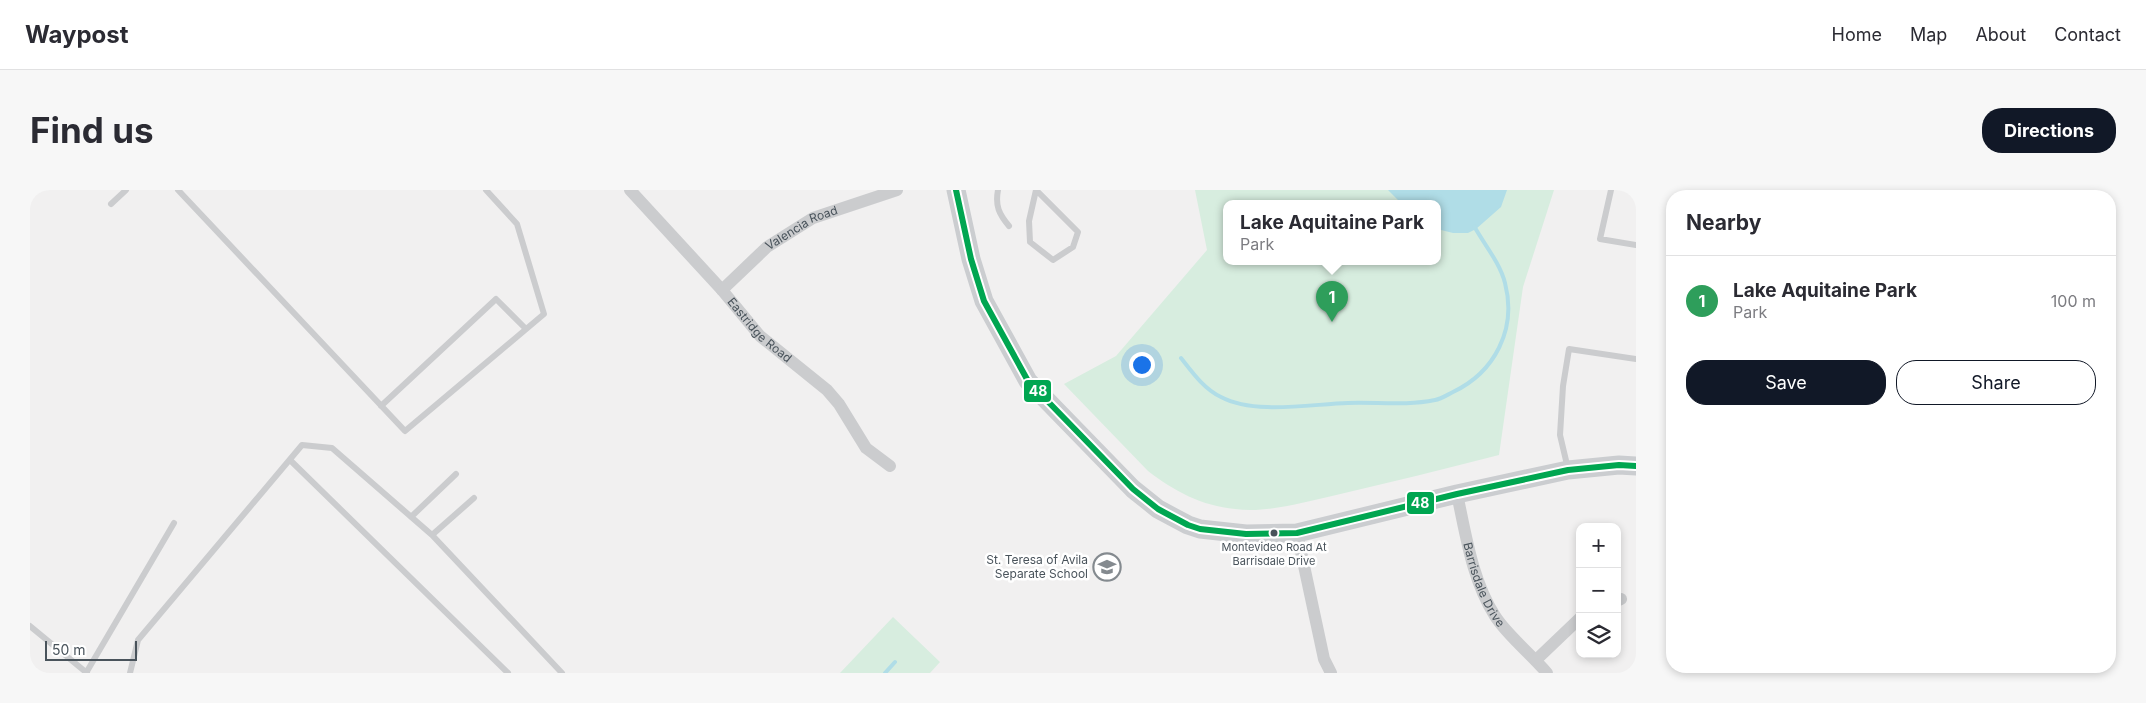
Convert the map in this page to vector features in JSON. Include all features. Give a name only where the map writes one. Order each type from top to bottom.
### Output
[{"type":"street","name":"Eastridge Road","points":[[630,190],[722,290],[760,336],[826,390],[839,404],[866,448],[890,466]]},
{"type":"street","name":"Valencia Road","points":[[722,290],[766,247],[813,218],[897,190]]},
{"type":"street","points":[[956,190],[971,259],[984,301],[1028,381],[1133,489],[1158,509],[1200,529],[1246,534],[1297,533],[1457,494],[1568,470],[1619,465],[1636,466]]},
{"type":"street","name":"Barrisdale Drive","points":[[1457,494],[1472,562],[1484,596],[1496,617],[1547,673]]},
{"type":"street","points":[[1297,533],[1324,659],[1331,673]]},
{"type":"street","points":[[1536,660],[1576,622]]},
{"type":"lane","points":[[111,204],[126,190]]},
{"type":"lane","points":[[178,190],[405,431],[544,314],[517,224],[486,190]]},
{"type":"lane","points":[[998,190],[996,206],[1000,215],[1010,226]]},
{"type":"lane","points":[[1036,190],[1078,232],[1073,247],[1053,260],[1030,242],[1029,221],[1036,190]]},
{"type":"lane","points":[[1611,190],[1600,238],[1636,245]]},
{"type":"lane","points":[[381,406],[496,300],[526,329]]},
{"type":"lane","points":[[1568,470],[1560,435],[1563,386],[1569,349],[1636,359]]},
{"type":"lane","points":[[131,672],[138,640],[302,445],[332,448],[411,516],[432,535],[562,673]]},
{"type":"lane","points":[[290,460],[508,673]]},
{"type":"lane","points":[[411,516],[456,474]]},
{"type":"lane","points":[[432,535],[474,498]]},
{"type":"lane","points":[[30,626],[87,673],[174,523]]},
{"type":"green space","points":[[1195,190],[1554,190],[1523,287],[1499,455],[1284,507],[1247,510],[1211,505],[1178,491],[1148,471],[1064,384],[1116,356],[1207,250]]},
{"type":"green space","points":[[893,617],[940,662],[930,673],[840,673]]},
{"type":"water","points":[[1388,190],[1507,190],[1501,207],[1476,229],[1468,233],[1453,233],[1441,230],[1441,200],[1398,200]]},
{"type":"waterway","points":[[1181,358],[1209,390],[1221,397],[1250,406],[1283,407],[1348,403],[1403,403],[1424,402],[1442,398],[1468,383],[1481,373],[1491,361],[1505,332],[1508,317],[1508,300],[1503,276],[1474,226]]},
{"type":"waterway","points":[[885,673],[895,662]]},
{"type":"transit line","name":"48","points":[[956,190],[971,259],[984,301],[1028,381],[1133,489],[1158,509],[1188,525],[1200,529],[1246,534],[1297,533],[1457,494],[1568,470],[1619,465],[1636,466]]},
{"type":"place","name":"Lake Aquitaine Park","points":[[1332,322]]},
{"type":"place","name":"Montevideo Road At Barrisdale Drive","points":[[1274,533]]},
{"type":"place","name":"St. Teresa of Avila Separate School","points":[[1107,567]]}]
